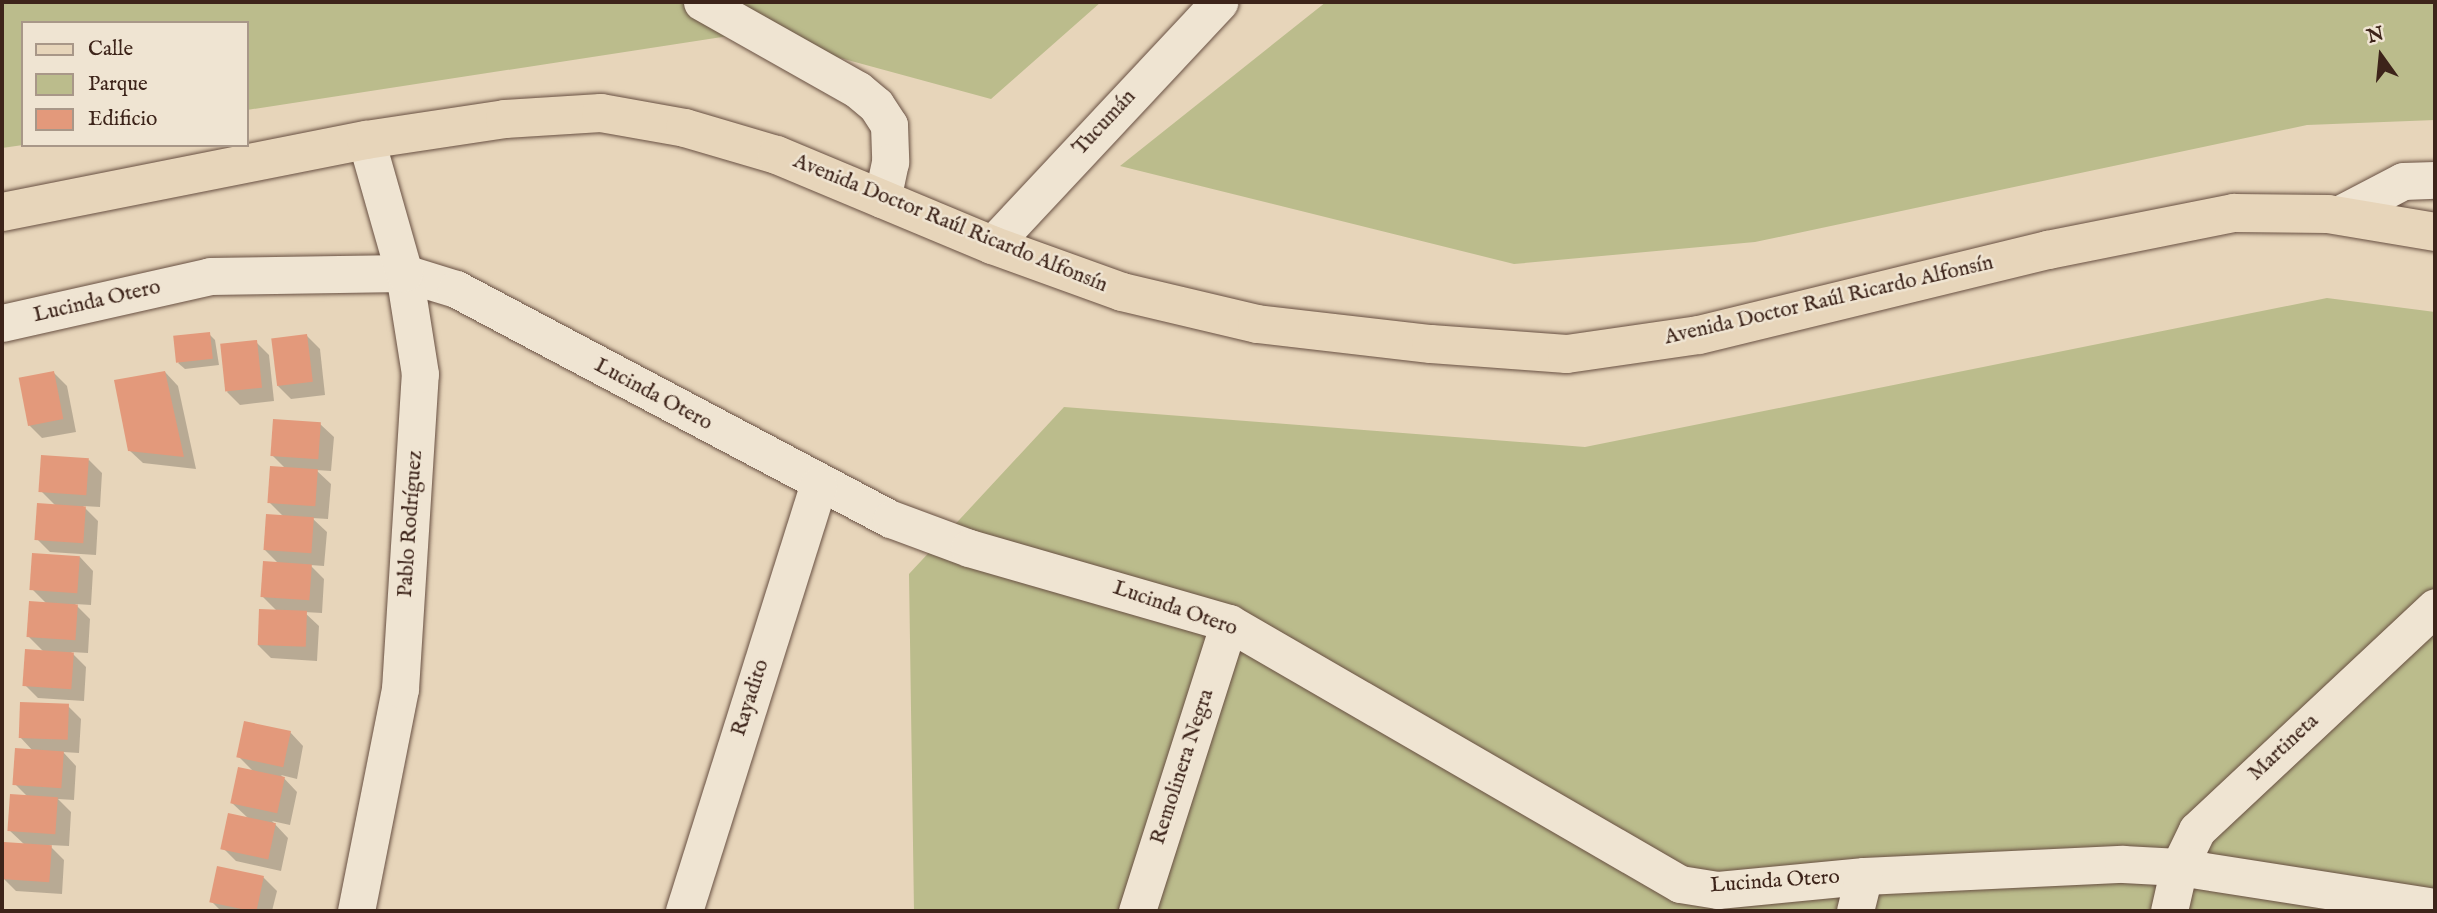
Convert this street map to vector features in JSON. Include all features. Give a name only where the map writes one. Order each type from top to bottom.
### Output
[{"type":"main road","name":"Avenida Doctor Raúl Ricardo Alfonsín","points":[[2,212],[366,140],[505,119],[601,113],[685,128],[777,155],[992,245],[1122,292],[1257,324],[1430,344],[1567,354],[1699,335],[2048,250],[2234,213],[2338,215],[2435,232]]},
{"type":"street","points":[[702,2],[858,90],[876,106],[889,125],[890,162],[882,199]]},
{"type":"street","name":"Tucumán","points":[[992,245],[1219,2]]},
{"type":"street","name":"Pablo Rodríguez","points":[[356,911],[400,689],[420,374],[404,273],[366,140]]},
{"type":"street","points":[[2338,215],[2403,181],[2435,180]]},
{"type":"street","name":"Lucinda Otero","points":[[2,323],[210,276],[404,273],[457,289],[818,485],[891,519],[969,548],[1229,623],[1676,898],[1718,890],[1864,876],[2123,864],[2179,867],[2435,907]]},
{"type":"street","name":"Rayadito","points":[[684,911],[818,485]]},
{"type":"street","name":"Martineta","points":[[2169,911],[2179,867],[2197,830],[2435,607]]},
{"type":"street","name":"Remolinera Negra","points":[[1137,911],[1229,623]]},
{"type":"street","points":[[1855,911],[1864,876]]},
{"type":"green space","points":[[2,2],[1101,2],[991,99],[748,33],[248,110],[248,21],[21,21],[21,145],[2,148]]},
{"type":"green space","points":[[1326,2],[2435,2],[2435,120],[2307,125],[1755,242],[1514,264],[1120,166]]},
{"type":"green space","points":[[2327,298],[2435,312],[2435,911],[914,911],[909,574],[1064,407],[1585,447]]},
{"type":"building","points":[[210,332],[213,359],[176,363],[173,336]]},
{"type":"building","points":[[307,334],[313,382],[277,386],[271,338]]},
{"type":"building","points":[[257,340],[262,388],[225,392],[220,344]]},
{"type":"building","points":[[54,371],[63,419],[28,426],[19,378]]},
{"type":"building","points":[[165,371],[184,457],[128,451],[114,380]]},
{"type":"building","points":[[273,419],[321,422],[318,459],[270,456]]},
{"type":"building","points":[[41,455],[89,458],[86,495],[38,492]]},
{"type":"building","points":[[270,466],[318,469],[315,506],[267,503]]},
{"type":"building","points":[[37,503],[86,506],[83,543],[34,540]]},
{"type":"building","points":[[266,514],[314,517],[311,553],[263,550]]},
{"type":"building","points":[[32,553],[80,556],[77,593],[29,590]]},
{"type":"building","points":[[263,561],[312,564],[309,600],[260,597]]},
{"type":"building","points":[[29,601],[78,604],[75,640],[26,637]]},
{"type":"building","points":[[259,609],[307,611],[306,647],[258,645]]},
{"type":"building","points":[[25,649],[74,652],[71,689],[22,686]]},
{"type":"building","points":[[20,702],[69,704],[68,740],[19,738]]},
{"type":"building","points":[[244,721],[291,731],[283,767],[236,757]]},
{"type":"building","points":[[15,748],[64,751],[61,788],[12,785]]},
{"type":"building","points":[[238,767],[285,777],[277,813],[230,803]]},
{"type":"building","points":[[10,794],[58,797],[55,834],[7,831]]},
{"type":"building","points":[[228,813],[276,823],[268,859],[220,849]]},
{"type":"building","points":[[4,842],[52,845],[49,882],[2,879]]},
{"type":"building","points":[[217,866],[264,876],[257,911],[209,902]]}]
